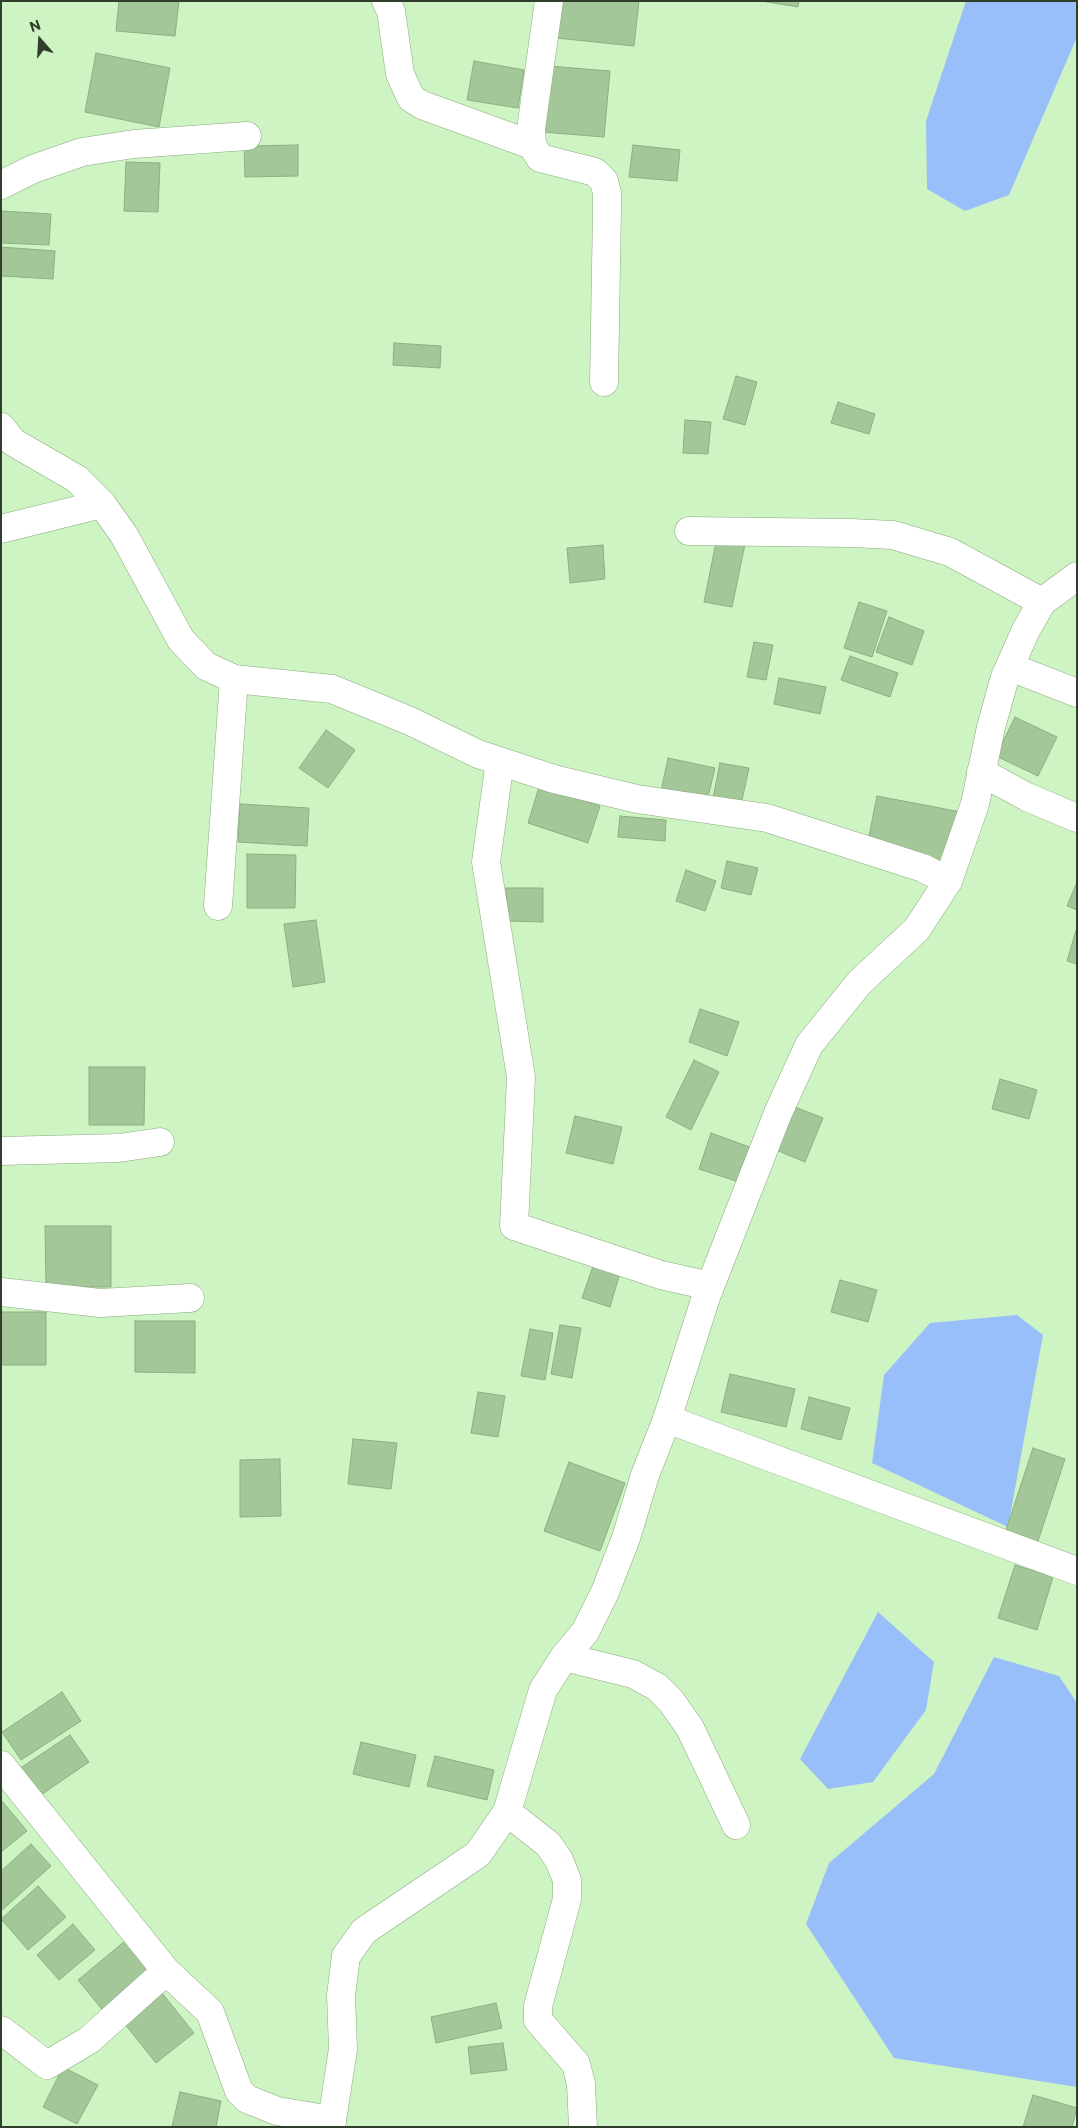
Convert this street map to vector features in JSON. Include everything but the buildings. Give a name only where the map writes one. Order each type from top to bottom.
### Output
[{"type":"street","points":[[386,1],[393,20],[400,74],[411,98],[422,105],[532,145]]},
{"type":"street","points":[[550,1],[531,128],[532,145],[540,158],[595,172],[604,181],[607,192],[604,382]]},
{"type":"street","points":[[1,185],[33,168],[82,152],[134,144],[247,136]]},
{"type":"street","points":[[1,427],[13,442],[77,479],[102,504],[124,535],[181,640],[206,666],[234,679],[332,689],[410,721],[478,754],[554,779],[636,799],[767,818],[922,868],[948,881]]},
{"type":"street","points":[[1,529],[102,504]]},
{"type":"street","points":[[688,531],[893,535],[950,552],[1042,602]]},
{"type":"street","points":[[1,1765],[166,1971],[210,2012],[239,2091],[247,2099],[277,2111],[331,2123],[343,2049],[341,1995],[346,1956],[364,1931],[478,1854],[507,1812],[543,1690],[564,1657],[585,1632],[604,1592],[626,1538],[645,1475],[667,1419],[710,1286],[761,1152],[809,1045],[860,983],[917,929],[948,881],[975,804],[991,727],[1010,667],[1026,630],[1042,602],[1077,576]]},
{"type":"street","points":[[1010,667],[1077,692]]},
{"type":"street","points":[[218,906],[234,679]]},
{"type":"street","points":[[500,761],[486,862],[521,1077],[514,1226],[662,1275],[710,1286]]},
{"type":"street","points":[[981,772],[1028,797],[1077,818]]},
{"type":"street","points":[[1,1152],[119,1148],[160,1142]]},
{"type":"street","points":[[1,1292],[100,1303],[190,1298]]},
{"type":"street","points":[[667,1419],[1077,1571]]},
{"type":"street","points":[[564,1657],[633,1674],[656,1687],[671,1701],[690,1728],[736,1825]]},
{"type":"street","points":[[507,1812],[548,1844],[559,1860],[567,1880],[567,1899],[538,2006],[538,2020],[576,2064],[581,2084],[583,2127]]},
{"type":"street","points":[[1,2030],[47,2065],[89,2040],[166,1971]]},
{"type":"water","points":[[966,1],[1077,1],[1077,37],[1009,195],[965,211],[927,189],[926,121]]},
{"type":"water","points":[[1017,1315],[1043,1335],[1008,1527],[872,1463],[884,1375],[930,1323]]},
{"type":"water","points":[[878,1612],[934,1662],[926,1710],[873,1782],[828,1789],[800,1759]]},
{"type":"water","points":[[994,1657],[1059,1676],[1077,1703],[1077,2087],[894,2058],[806,1924],[829,1863],[934,1774]]}]
